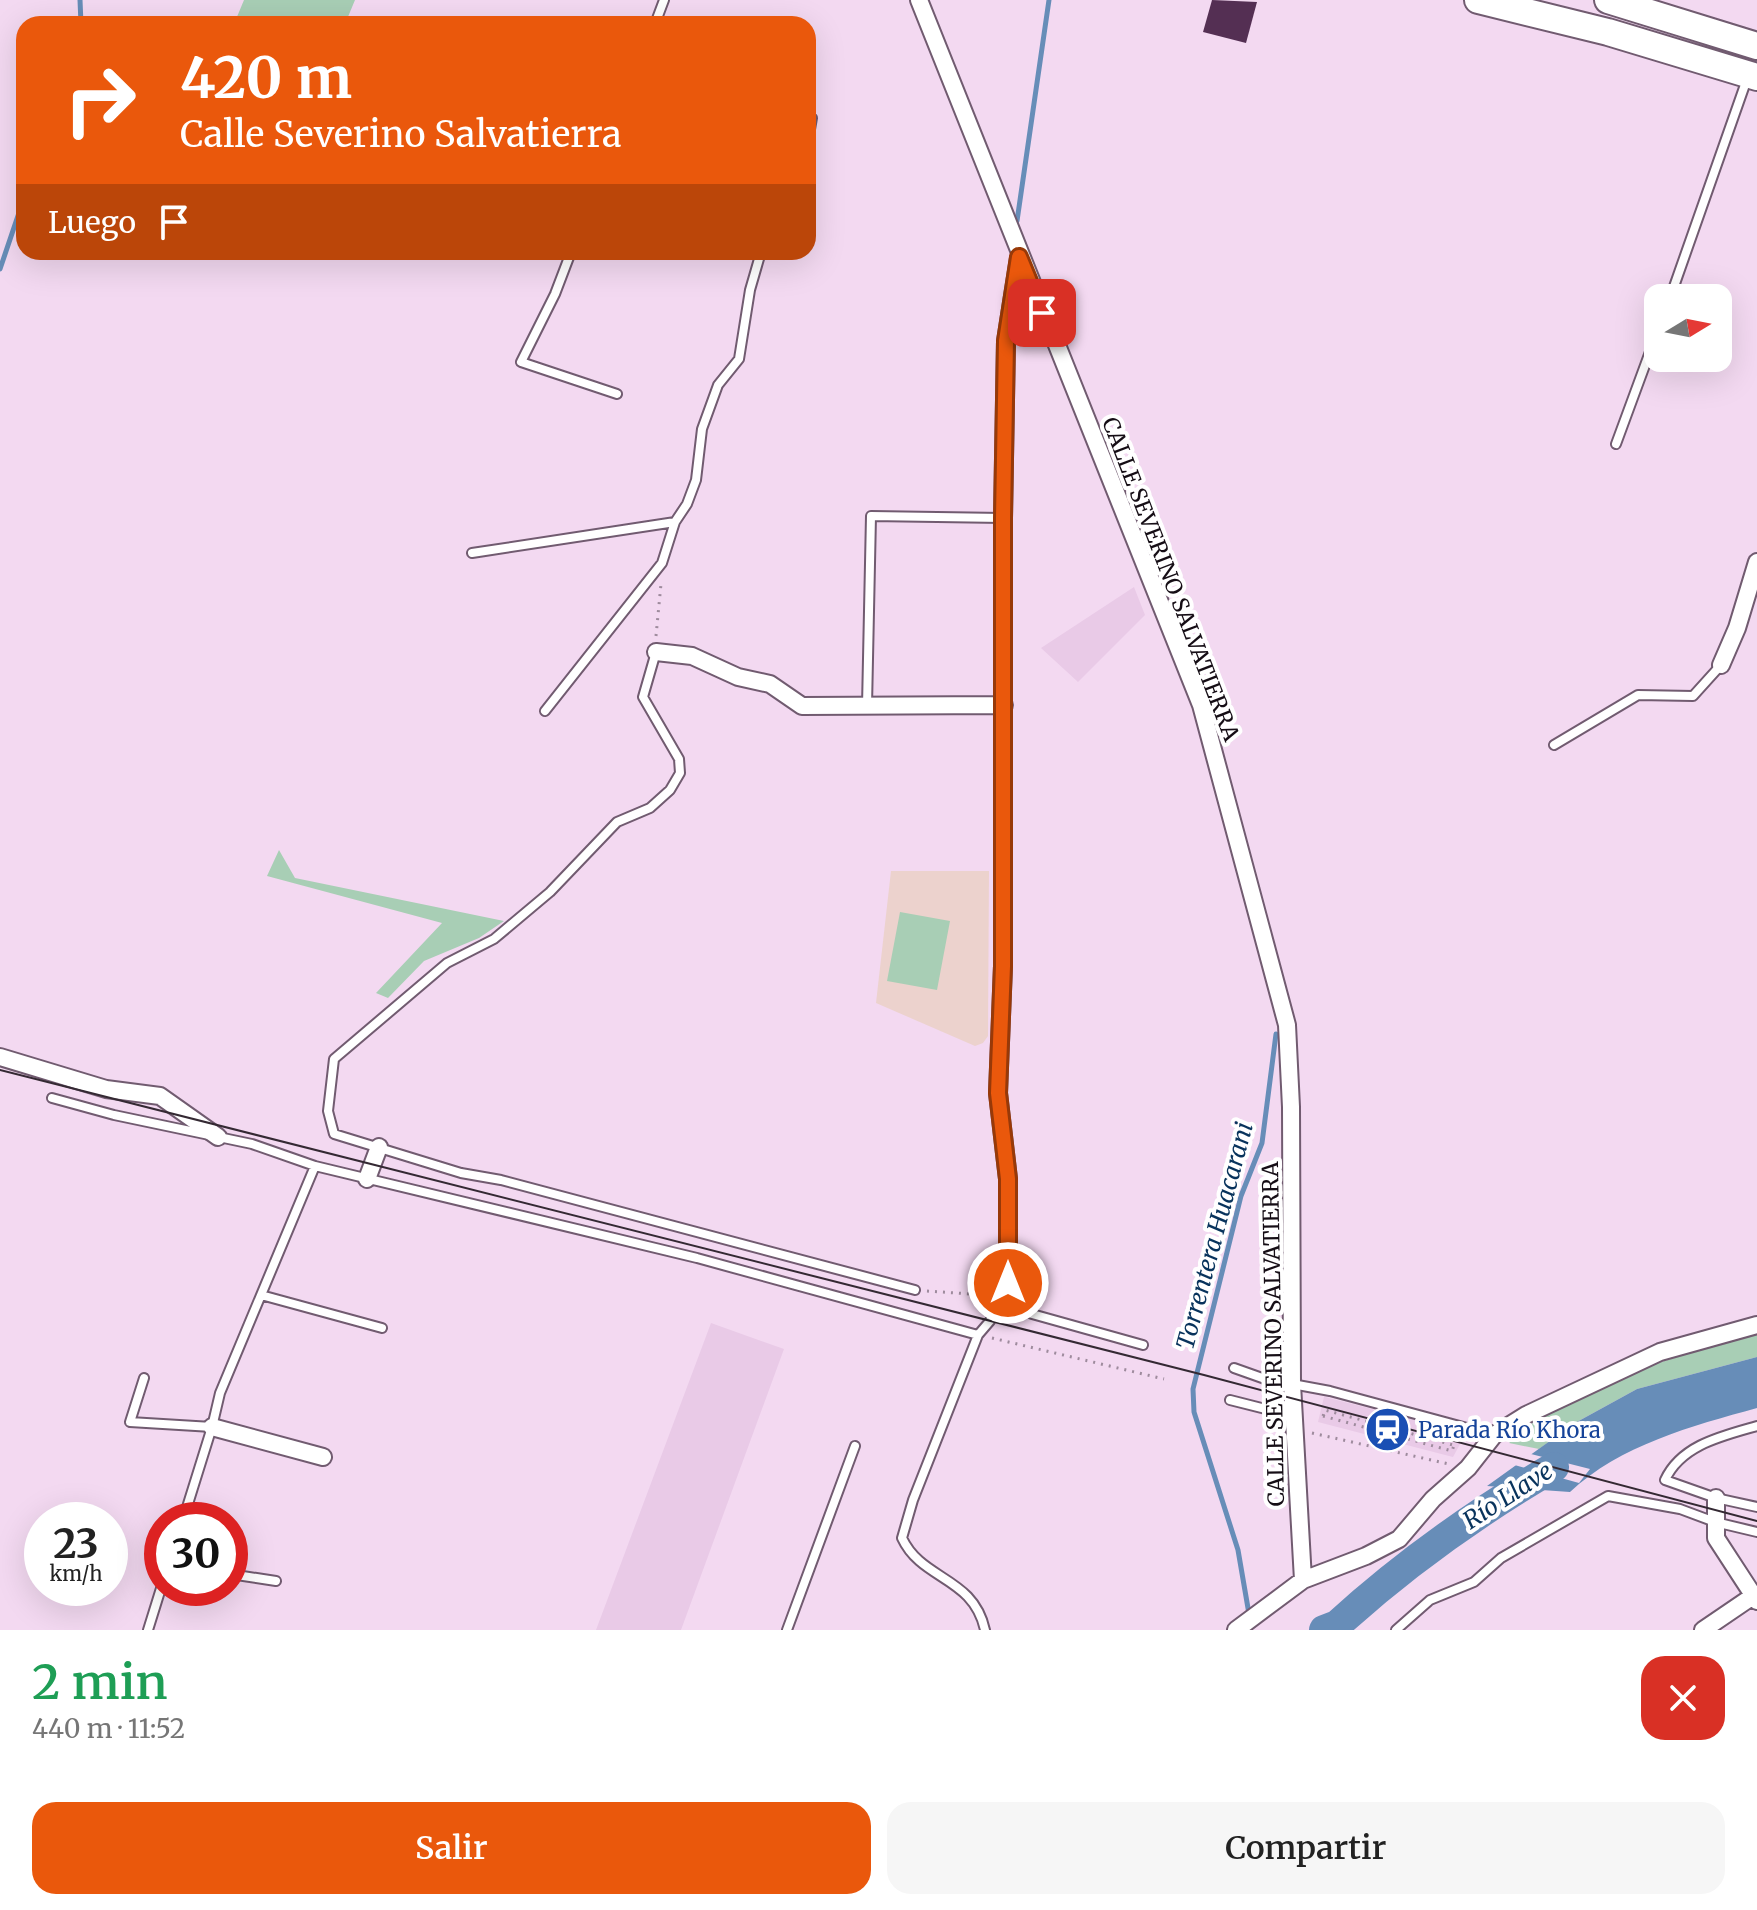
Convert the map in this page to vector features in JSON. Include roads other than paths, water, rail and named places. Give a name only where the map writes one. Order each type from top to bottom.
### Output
[{"type":"highway","points":[[1478,0],[1608,32],[1753,76]]},
{"type":"highway","points":[[1608,0],[1757,46]]},
{"type":"street","name":"CALLE SEVERINO SALVATIERRA","points":[[919,0],[1210,731],[1287,1025],[1291,1107],[1292,1384],[1303,1580]]},
{"type":"street","points":[[1008,1283],[1008,1179],[998,1093],[1003,966],[1003,518],[1006,341],[1019,257]]},
{"type":"street","points":[[1721,665],[1737,628],[1757,562]]},
{"type":"street","points":[[656,652],[692,656],[738,677],[770,684],[802,706],[1004,705]]},
{"type":"street","points":[[0,1057],[106,1089],[160,1096],[218,1137]]},
{"type":"street","points":[[367,1179],[379,1147]]},
{"type":"street","points":[[1239,1627],[1303,1580],[1366,1556],[1399,1539],[1433,1499],[1468,1468],[1494,1435],[1526,1415],[1660,1352],[1757,1325]]},
{"type":"street","points":[[212,1427],[323,1457]]},
{"type":"street","points":[[1703,1630],[1755,1598],[1716,1538],[1716,1498]]},
{"type":"lane","points":[[1675,284],[1753,76]]},
{"type":"lane","points":[[568,260],[555,294],[521,362],[617,394]]},
{"type":"lane","points":[[545,711],[662,563],[675,522],[687,504],[696,480],[702,429],[718,385],[739,359],[750,290],[759,260]]},
{"type":"lane","points":[[1616,444],[1644,368]]},
{"type":"lane","points":[[867,706],[871,516],[1003,518]]},
{"type":"lane","points":[[472,553],[675,522]]},
{"type":"lane","points":[[656,652],[643,697],[679,759],[680,773],[670,790],[650,808],[617,822],[550,892],[494,939],[447,963],[334,1059],[328,1111],[334,1134],[461,1173],[501,1180],[915,1290]]},
{"type":"lane","points":[[1554,745],[1638,695],[1693,696],[1721,665]]},
{"type":"lane","points":[[52,1098],[114,1115],[252,1144],[315,1166],[697,1258],[978,1335]]},
{"type":"lane","points":[[189,1502],[220,1393],[315,1166]]},
{"type":"lane","points":[[985,1630],[981,1613],[972,1597],[909,1552],[902,1538],[913,1500],[978,1335],[990,1321],[1008,1283],[1032,1314],[1143,1345]]},
{"type":"lane","points":[[261,1295],[382,1328]]},
{"type":"lane","points":[[1234,1368],[1265,1379],[1330,1391],[1494,1435]]},
{"type":"lane","points":[[144,1378],[130,1422],[212,1427]]},
{"type":"lane","points":[[1230,1400],[1294,1422]]},
{"type":"lane","points":[[1757,1426],[1689,1451],[1671,1467],[1665,1480],[1716,1498],[1757,1507]]},
{"type":"lane","points":[[787,1630],[855,1446]]},
{"type":"lane","points":[[1396,1630],[1430,1600],[1474,1582],[1501,1558],[1608,1496],[1680,1509],[1715,1522],[1757,1532]]},
{"type":"lane","points":[[248,1577],[276,1581]]},
{"type":"lane","points":[[148,1630],[155,1606]]},
{"type":"water","name":"Río Llave","points":[[1757,1357],[1757,1408],[1658,1439],[1611,1462],[1570,1492],[1487,1486],[1575,1423],[1637,1389]]},
{"type":"waterway","points":[[80,0],[81,16]]},
{"type":"waterway","name":"Torrentera Huacarani","points":[[1017,221],[1049,0]]},
{"type":"waterway","points":[[0,269],[16,222]]},
{"type":"waterway","name":"Torrentera Huacarani","points":[[1249,1614],[1238,1550],[1194,1412],[1193,1389],[1241,1196],[1262,1143],[1276,1034]]},
{"type":"waterway","name":"Río Llave","points":[[1324,1630],[1337,1625],[1441,1540],[1554,1467]]},
{"type":"tram line","points":[[0,1070],[1204,1375],[1757,1521]]},
{"type":"place","name":"Parada Río Khora","points":[[1387,1430]]}]
